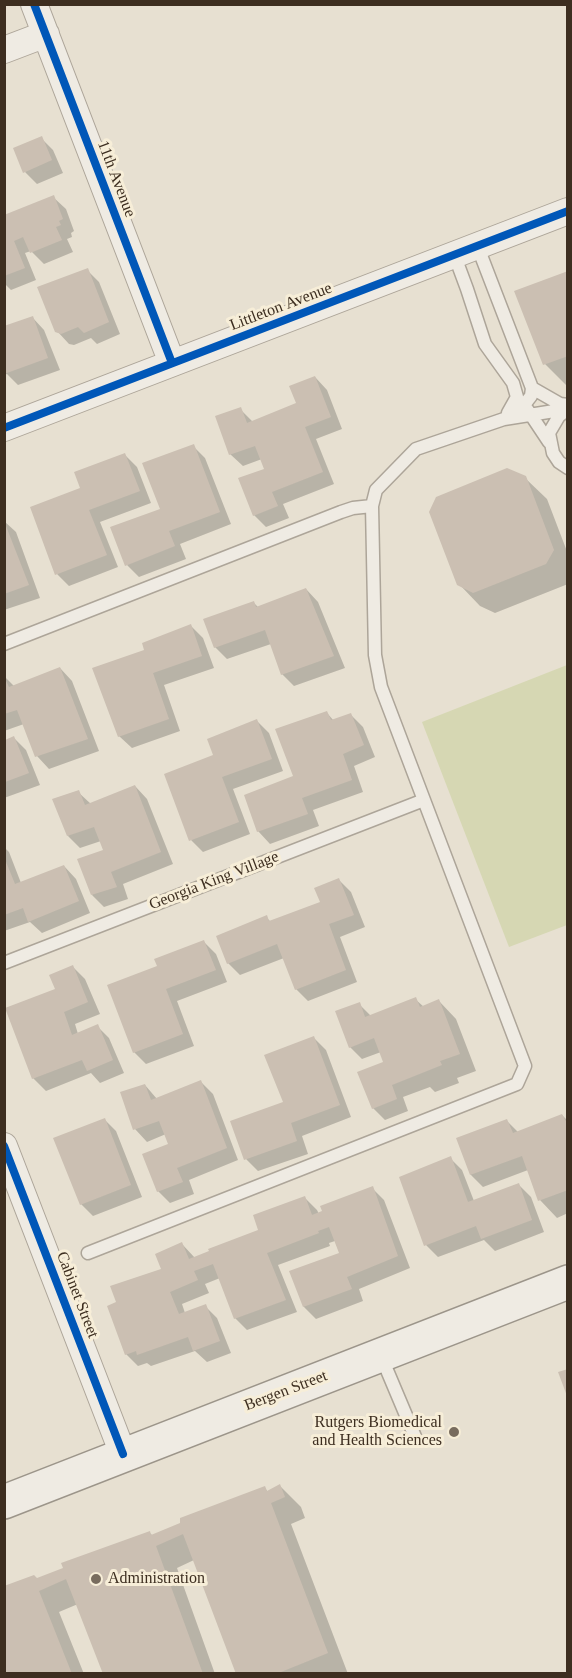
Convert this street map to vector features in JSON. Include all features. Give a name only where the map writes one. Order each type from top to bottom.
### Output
[{"type":"main road","name":"Bergen Street","points":[[6,1495],[123,1454],[567,1282]]},
{"type":"street","name":"11th Avenue","points":[[34,4],[172,363]]},
{"type":"street","points":[[4,50],[46,34]]},
{"type":"street","name":"Littleton Avenue","points":[[4,428],[567,211]]},
{"type":"street","name":"Cabinet Street","points":[[4,1146],[123,1454]]},
{"type":"lane","points":[[88,1253],[517,1084],[525,1066],[381,687],[377,670],[372,506],[376,490],[416,449],[504,419],[524,406],[531,396],[532,388],[465,250]]},
{"type":"lane","points":[[465,250],[467,289],[485,344],[513,383],[524,406],[550,443]]},
{"type":"lane","points":[[532,388],[567,408]]},
{"type":"lane","points":[[524,406],[567,408]]},
{"type":"lane","points":[[567,408],[553,424],[549,433],[553,453],[567,468]]},
{"type":"lane","points":[[4,644],[341,512],[372,506]]},
{"type":"lane","name":"Georgia King Village","points":[[4,963],[424,800]]},
{"type":"lane","points":[[380,1355],[416,1439]]},
{"type":"green space","points":[[567,665],[567,925],[509,947],[422,722]]},
{"type":"building","points":[[42,136],[52,160],[23,173],[13,148]]},
{"type":"building","points":[[54,195],[63,219],[59,221],[61,225],[56,227],[62,240],[30,253],[23,237],[14,241],[25,268],[4,276],[4,215]]},
{"type":"building","points":[[88,268],[109,322],[84,333],[78,327],[61,334],[55,332],[37,287]]},
{"type":"building","points":[[568,271],[568,356],[543,365],[514,291]]},
{"type":"building","points":[[33,316],[48,358],[4,374],[4,326]]},
{"type":"building","points":[[315,376],[331,417],[305,427],[323,472],[272,492],[278,506],[253,516],[238,478],[264,469],[255,446],[229,455],[215,416],[241,407],[247,423],[296,403],[289,386]]},
{"type":"building","points":[[194,444],[220,512],[169,531],[175,546],[125,566],[110,527],[160,509],[142,463]]},
{"type":"building","points":[[125,453],[140,491],[89,510],[107,555],[55,575],[30,507],[80,488],[74,472]]},
{"type":"building","points":[[507,468],[526,476],[554,550],[546,564],[473,593],[457,585],[429,512],[436,497]]},
{"type":"building","points":[[4,521],[29,585],[4,594]]},
{"type":"building","points":[[306,588],[334,656],[281,675],[265,630],[214,648],[203,619],[254,601],[256,607]]},
{"type":"building","points":[[191,624],[202,656],[153,673],[169,719],[118,737],[92,668],[144,650],[142,643]]},
{"type":"building","points":[[60,667],[88,739],[35,757],[17,710],[4,714],[4,677],[9,687]]},
{"type":"building","points":[[327,711],[331,720],[351,713],[364,745],[343,754],[352,780],[302,798],[308,814],[257,832],[244,795],[293,776],[275,729]]},
{"type":"building","points":[[257,719],[272,759],[222,777],[239,822],[189,841],[164,774],[213,755],[207,739]]},
{"type":"building","points":[[14,736],[29,773],[5,782],[5,740]]},
{"type":"building","points":[[135,785],[161,852],[111,872],[117,887],[91,895],[77,859],[103,850],[94,827],[67,836],[52,799],[79,790],[85,805]]},
{"type":"building","points":[[4,857],[15,884],[64,865],[79,901],[28,922],[23,908],[4,915]]},
{"type":"building","points":[[339,878],[354,915],[329,924],[346,970],[295,990],[277,944],[227,964],[216,936],[267,915],[269,921],[320,902],[314,888]]},
{"type":"building","points":[[204,940],[216,970],[166,989],[183,1034],[133,1053],[107,985],[157,966],[154,959]]},
{"type":"building","points":[[73,965],[88,1002],[64,1012],[72,1035],[98,1024],[113,1060],[87,1071],[82,1060],[32,1079],[5,1008],[55,989],[49,975]]},
{"type":"building","points":[[416,997],[420,1007],[439,999],[460,1054],[440,1061],[442,1065],[392,1085],[397,1099],[372,1109],[357,1072],[383,1062],[374,1038],[349,1048],[335,1011],[360,1002],[365,1017]]},
{"type":"building","points":[[314,1036],[340,1105],[291,1123],[297,1141],[244,1160],[230,1121],[283,1102],[264,1055]]},
{"type":"building","points":[[201,1080],[227,1148],[177,1168],[183,1182],[157,1192],[142,1154],[168,1144],[159,1121],[133,1130],[120,1092],[145,1084],[151,1100]]},
{"type":"building","points":[[562,1114],[568,1125],[568,1190],[538,1201],[522,1156],[470,1175],[456,1138],[507,1119],[513,1133]]},
{"type":"building","points":[[105,1118],[131,1185],[80,1205],[53,1138]]},
{"type":"building","points":[[451,1156],[468,1202],[519,1183],[532,1220],[481,1239],[476,1226],[424,1246],[399,1177]]},
{"type":"building","points":[[373,1186],[398,1256],[347,1277],[352,1289],[303,1307],[289,1271],[339,1253],[329,1227],[267,1253],[286,1300],[234,1319],[213,1264],[194,1271],[198,1280],[170,1292],[179,1314],[206,1304],[220,1341],[193,1351],[188,1337],[137,1355],[136,1351],[125,1355],[107,1306],[116,1302],[110,1286],[161,1269],[155,1254],[182,1242],[189,1259],[209,1251],[208,1249],[258,1230],[253,1215],[305,1196],[312,1215],[322,1211],[320,1206]]},
{"type":"building","points":[[568,1369],[568,1396],[567,1396],[558,1372]]},
{"type":"building","name":"Administration","points":[[280,1484],[285,1497],[271,1503],[328,1653],[276,1674],[236,1674],[183,1534],[156,1546],[203,1674],[103,1674],[66,1579],[39,1591],[72,1674],[4,1674],[4,1586],[34,1575],[37,1578],[63,1568],[61,1563],[150,1531],[151,1535],[180,1523],[180,1518],[265,1486],[267,1491]]},
{"type":"cycle path","points":[[34,4],[172,363]]},
{"type":"cycle path","points":[[4,428],[568,211]]},
{"type":"cycle path","points":[[4,1146],[123,1454]]},
{"type":"place","name":"Rutgers Biomedical and Health Sciences","points":[[454,1432]]},
{"type":"place","name":"Administration","points":[[96,1579]]}]
